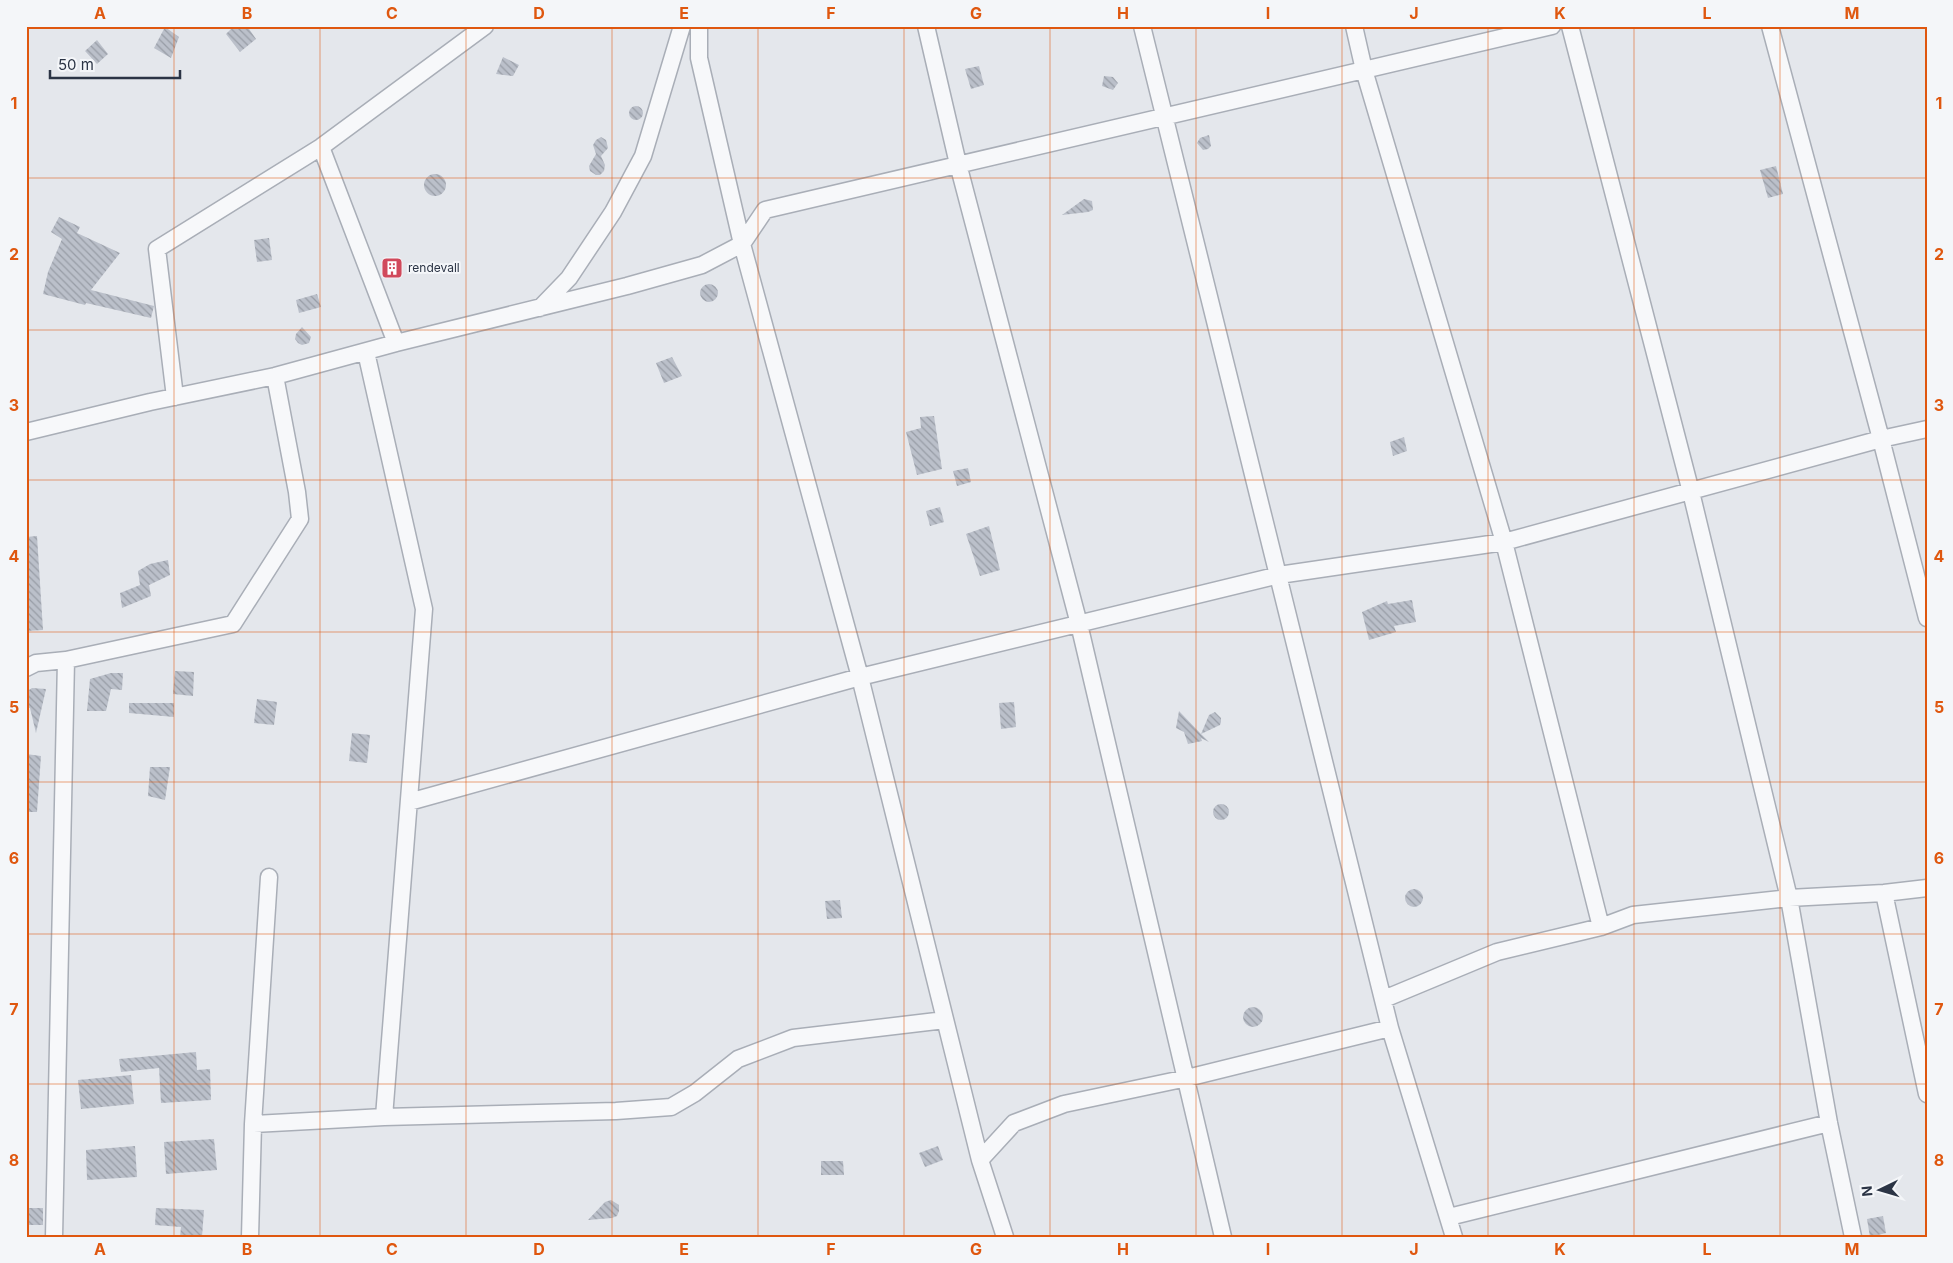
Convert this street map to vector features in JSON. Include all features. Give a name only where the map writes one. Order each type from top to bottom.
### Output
[{"type":"street","points":[[175,397],[157,249],[321,147],[485,26]]},
{"type":"street","points":[[540,308],[569,278],[612,212],[643,156],[682,26]]},
{"type":"street","points":[[699,26],[699,58],[742,244],[860,677],[980,1160],[1005,1237]]},
{"type":"street","points":[[926,26],[958,164],[1079,624],[1224,1237]]},
{"type":"street","points":[[1142,26],[1390,1028],[1454,1237]]},
{"type":"street","points":[[1354,26],[1364,70],[1504,542],[1601,927]]},
{"type":"street","points":[[26,432],[175,397],[276,376],[396,343],[540,308],[702,265],[742,244],[765,210],[1552,26]]},
{"type":"street","points":[[1570,26],[1691,492],[1789,898],[1829,1123],[1853,1237]]},
{"type":"street","points":[[1770,26],[1927,618]]},
{"type":"street","points":[[321,147],[396,343]]},
{"type":"street","points":[[366,352],[424,609],[384,1117]]},
{"type":"street","points":[[26,668],[36,663],[66,660],[233,624],[300,519],[297,492],[276,376]]},
{"type":"street","points":[[409,802],[860,677],[1279,575],[1504,542],[1927,429]]},
{"type":"street","points":[[54,1237],[66,660]]},
{"type":"street","points":[[250,1237],[252,1124],[270,877]]},
{"type":"street","points":[[1384,1000],[1497,952],[1601,927],[1633,915],[1789,898],[1884,893],[1927,888]]},
{"type":"street","points":[[1884,893],[1927,1094]]},
{"type":"street","points":[[252,1124],[384,1117],[616,1111],[672,1107],[695,1093],[738,1060],[793,1038],[945,1020]]},
{"type":"street","points":[[980,1160],[1014,1123],[1064,1104],[1186,1078],[1390,1028]]},
{"type":"street","points":[[1449,1217],[1829,1123]]},
{"type":"building","points":[[234,26],[247,26],[256,39],[240,52],[226,34]]},
{"type":"building","points":[[165,27],[179,37],[171,58],[154,48]]},
{"type":"building","points":[[97,40],[108,54],[97,64],[85,51]]},
{"type":"building","points":[[503,57],[519,65],[513,76],[496,74]]},
{"type":"building","points":[[979,66],[984,85],[971,89],[965,69]]},
{"type":"building","points":[[1104,76],[1113,77],[1118,83],[1113,90],[1102,86]]},
{"type":"building","points":[[633,106],[639,106],[643,113],[639,120],[633,120],[629,116],[629,110]]},
{"type":"building","points":[[1209,135],[1211,146],[1203,150],[1197,143],[1200,138]]},
{"type":"building","points":[[601,137],[606,140],[608,148],[601,156],[605,165],[604,171],[600,175],[596,175],[590,171],[589,166],[596,154],[593,145]]},
{"type":"building","points":[[1776,166],[1783,194],[1768,198],[1760,170]]},
{"type":"building","points":[[435,174],[443,177],[446,185],[443,193],[435,196],[427,193],[424,185],[427,177]]},
{"type":"building","points":[[1084,199],[1092,201],[1093,210],[1062,215]]},
{"type":"building","points":[[59,217],[80,227],[77,233],[120,253],[91,290],[154,306],[151,318],[86,303],[85,305],[43,294],[48,272],[62,239],[51,232]]},
{"type":"building","points":[[269,238],[272,260],[257,262],[254,240]]},
{"type":"building","name":"rendevall","points":[[392,261],[400,269],[392,277],[384,269]]},
{"type":"building","points":[[709,284],[715,287],[718,293],[715,299],[709,302],[703,299],[700,293],[703,287]]},
{"type":"building","points":[[317,294],[321,307],[299,313],[296,300]]},
{"type":"building","points":[[302,327],[311,337],[309,343],[302,345],[295,339],[296,334]]},
{"type":"building","points":[[672,357],[682,376],[664,383],[656,363]]},
{"type":"building","points":[[934,416],[942,469],[917,475],[906,432],[921,428],[920,417]]},
{"type":"building","points":[[1404,437],[1407,451],[1393,456],[1390,442]]},
{"type":"building","points":[[968,468],[971,482],[957,486],[953,471]]},
{"type":"building","points":[[940,507],[944,522],[930,526],[926,511]]},
{"type":"building","points":[[989,526],[1000,570],[980,576],[966,534]]},
{"type":"building","points":[[37,536],[43,630],[26,631],[26,537]]},
{"type":"building","points":[[168,560],[170,575],[149,585],[151,596],[122,608],[120,593],[140,585],[138,571],[150,564]]},
{"type":"building","points":[[1412,600],[1416,622],[1394,626],[1396,632],[1369,640],[1362,612],[1387,601],[1388,604]]},
{"type":"building","points":[[175,671],[194,672],[193,696],[173,694]]},
{"type":"building","points":[[111,673],[123,673],[122,690],[111,689],[106,711],[87,711],[90,679]]},
{"type":"building","points":[[32,688],[46,689],[36,733],[30,708],[26,707],[26,692]]},
{"type":"building","points":[[257,699],[277,702],[274,725],[254,723]]},
{"type":"building","points":[[1014,702],[1016,727],[1001,729],[999,703]]},
{"type":"building","points":[[129,703],[174,703],[174,717],[129,713]]},
{"type":"building","points":[[1179,711],[1209,742],[1201,738],[1202,741],[1188,744],[1184,732],[1176,728]]},
{"type":"building","points":[[1215,712],[1221,718],[1220,725],[1201,734],[1209,715]]},
{"type":"building","points":[[352,733],[370,735],[367,763],[349,761]]},
{"type":"building","points":[[26,754],[41,756],[37,812],[26,812]]},
{"type":"building","points":[[150,767],[170,767],[165,800],[148,796]]},
{"type":"building","points":[[1221,804],[1229,812],[1221,820],[1213,812]]},
{"type":"building","points":[[1414,889],[1420,892],[1423,898],[1420,904],[1414,907],[1408,904],[1405,898],[1408,892]]},
{"type":"building","points":[[840,900],[842,918],[827,919],[825,901]]},
{"type":"building","points":[[1253,1007],[1260,1010],[1263,1017],[1260,1024],[1253,1027],[1246,1024],[1243,1017],[1246,1010]]},
{"type":"building","points":[[196,1052],[197,1070],[210,1069],[211,1100],[161,1103],[159,1068],[121,1072],[119,1059]]},
{"type":"building","points":[[131,1075],[134,1104],[81,1109],[78,1080]]},
{"type":"building","points":[[214,1139],[217,1170],[166,1174],[164,1142]]},
{"type":"building","points":[[135,1146],[137,1177],[87,1180],[86,1150]]},
{"type":"building","points":[[938,1146],[943,1160],[925,1167],[919,1153]]},
{"type":"building","points":[[821,1161],[843,1161],[844,1175],[821,1175]]},
{"type":"building","points":[[611,1200],[619,1205],[617,1216],[588,1220],[605,1202]]},
{"type":"building","points":[[26,1208],[43,1208],[43,1225],[26,1225]]},
{"type":"building","points":[[156,1208],[204,1210],[202,1237],[180,1237],[181,1227],[155,1225]]},
{"type":"building","points":[[1883,1216],[1886,1233],[1870,1237],[1867,1219]]},
{"type":"place","name":"rendevall","points":[[392,268]]}]
